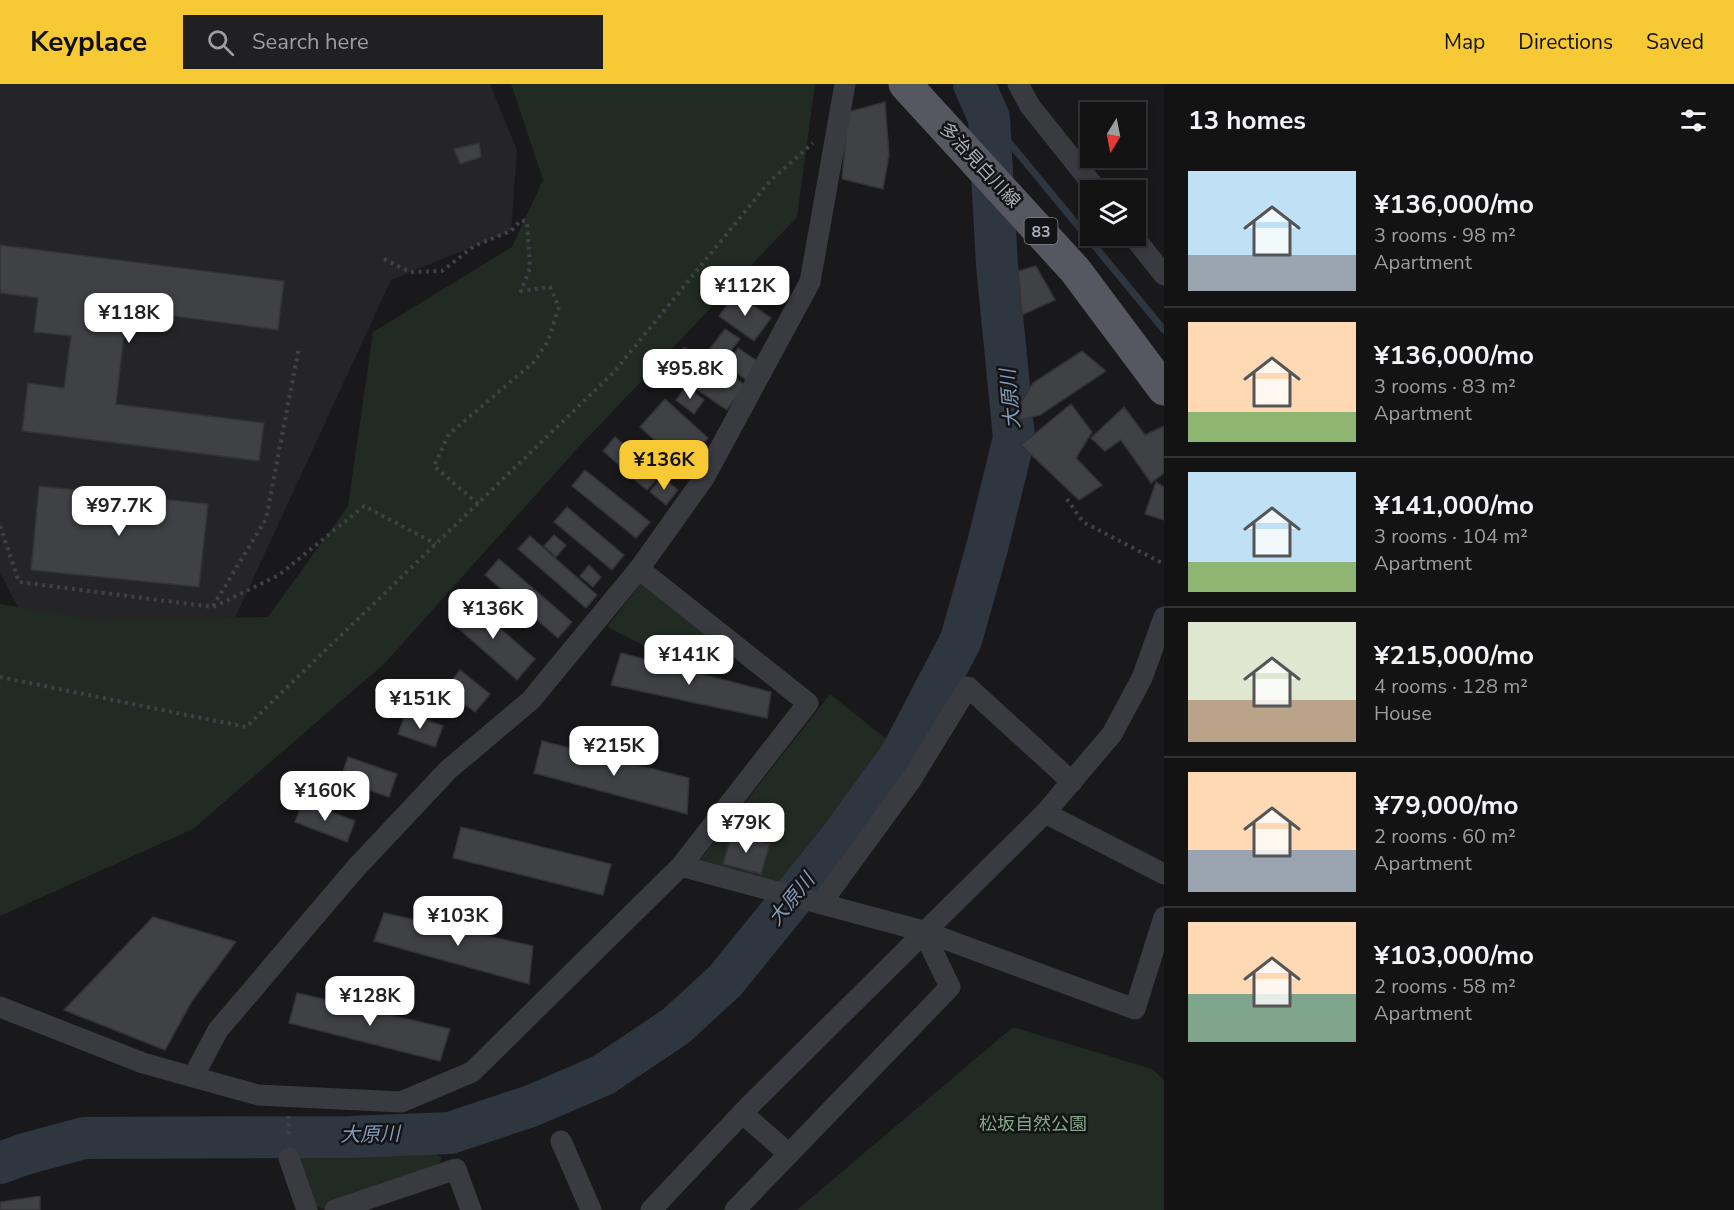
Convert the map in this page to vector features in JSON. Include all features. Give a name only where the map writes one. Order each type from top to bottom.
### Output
[{"type":"main road","name":"多治見白川線","points":[[905,84],[1075,270],[1164,390]]},
{"type":"street","points":[[193,1077],[218,1030],[355,869],[448,770],[531,700],[639,569],[704,478],[810,282],[845,84]]},
{"type":"street","points":[[1018,84],[1030,106],[1089,180]]},
{"type":"street","points":[[1141,246],[1164,275]]},
{"type":"street","points":[[0,1007],[143,1063],[258,1095],[401,1102],[472,1072],[681,866],[808,703],[639,569]]},
{"type":"street","points":[[651,1210],[742,1113],[923,931],[1045,813],[1072,782],[1112,734],[1142,678],[1156,664],[1164,617]]},
{"type":"street","points":[[822,902],[911,780],[968,687],[1072,782]]},
{"type":"street","points":[[1045,813],[1164,874]]},
{"type":"street","points":[[681,866],[822,902],[923,931],[1135,1009],[1164,917]]},
{"type":"street","points":[[735,1210],[950,987],[923,931]]},
{"type":"street","points":[[742,1113],[789,1154]]},
{"type":"street","points":[[561,1141],[591,1210]]},
{"type":"street","points":[[289,1158],[307,1210]]},
{"type":"street","points":[[335,1210],[456,1169],[471,1210]]},
{"type":"path","points":[[0,677],[246,727],[614,372],[770,181],[838,120]]},
{"type":"path","points":[[384,259],[410,272],[442,271],[474,246],[511,231],[521,220],[527,222],[530,268],[521,291],[550,287],[559,307],[548,341],[534,362],[449,434],[434,466],[478,504]]},
{"type":"path","points":[[213,607],[266,519],[299,347]]},
{"type":"path","points":[[1067,499],[1083,522],[1164,564]]},
{"type":"path","points":[[0,526],[19,582],[213,607],[279,575],[364,506],[436,544]]},
{"type":"path","points":[[289,1098],[289,1158]]},
{"type":"shaded area","points":[[0,84],[490,84],[517,150],[511,231],[391,280],[229,631],[22,615],[0,573]]},
{"type":"green space","points":[[511,84],[815,84],[797,217],[576,450],[385,663],[193,829],[0,916],[0,604],[102,621],[268,617],[348,506],[373,332],[512,247],[543,180]]},
{"type":"green space","points":[[643,581],[711,634],[672,660],[607,627]]},
{"type":"green space","points":[[830,694],[890,742],[786,885],[699,861]]},
{"type":"green space","name":"松坂自然公園","points":[[1013,1027],[1152,1069],[1164,1080],[1164,1210],[797,1210]]},
{"type":"green space","points":[[433,1153],[442,1158],[437,1168],[322,1209],[310,1202],[296,1155]]},
{"type":"building","points":[[885,102],[889,155],[883,189],[842,179],[848,112]]},
{"type":"building","points":[[479,143],[481,157],[460,164],[454,149]]},
{"type":"building","points":[[0,245],[284,281],[278,330],[127,310],[116,404],[264,423],[259,461],[22,431],[28,383],[64,388],[71,336],[34,332],[38,298],[0,293]]},
{"type":"building","points":[[1036,266],[1055,300],[1022,315],[1018,271]]},
{"type":"building","points":[[736,293],[771,318],[754,341],[719,316]]},
{"type":"building","points":[[725,329],[740,339],[723,361],[708,351]]},
{"type":"building","points":[[684,347],[697,356],[687,369],[675,359]]},
{"type":"building","points":[[738,348],[760,363],[748,381],[726,366]]},
{"type":"building","points":[[1082,351],[1106,371],[1040,415],[1020,420],[1021,402],[1033,383]]},
{"type":"building","points":[[704,357],[745,385],[727,410],[686,382]]},
{"type":"building","points":[[686,386],[704,400],[694,414],[676,400]]},
{"type":"building","points":[[665,399],[708,438],[683,466],[640,427]]},
{"type":"building","points":[[1071,404],[1092,432],[1076,458],[1102,485],[1079,500],[1021,445]]},
{"type":"building","points":[[1124,407],[1145,435],[1164,426],[1164,473],[1151,483],[1121,440],[1105,451],[1091,438]]},
{"type":"building","points":[[615,437],[639,457],[627,472],[603,451]]},
{"type":"building","points":[[659,455],[667,461],[660,471],[651,465]]},
{"type":"building","points":[[642,460],[660,475],[647,490],[630,476]]},
{"type":"building","points":[[585,470],[650,522],[636,538],[572,486]]},
{"type":"building","points":[[662,477],[678,490],[666,505],[650,492]]},
{"type":"building","points":[[1156,482],[1164,487],[1164,520],[1145,514]]},
{"type":"building","points":[[39,486],[208,504],[199,587],[31,570]]},
{"type":"building","points":[[567,507],[624,555],[612,570],[554,522]]},
{"type":"building","points":[[554,535],[566,545],[556,557],[544,546]]},
{"type":"building","points":[[530,536],[597,595],[586,608],[518,549]]},
{"type":"building","points":[[499,559],[572,622],[558,638],[485,575]]},
{"type":"building","points":[[589,565],[601,577],[593,587],[580,576]]},
{"type":"building","points":[[469,601],[535,659],[517,680],[451,622]]},
{"type":"building","points":[[621,653],[771,692],[767,718],[611,685]]},
{"type":"building","points":[[460,670],[490,694],[475,712],[445,689]]},
{"type":"building","points":[[406,712],[443,726],[435,747],[398,734]]},
{"type":"building","points":[[542,741],[689,778],[687,814],[534,773]]},
{"type":"building","points":[[348,757],[397,774],[389,797],[340,780]]},
{"type":"building","points":[[303,801],[355,821],[347,842],[295,822]]},
{"type":"building","points":[[461,827],[611,864],[603,895],[453,858]]},
{"type":"building","points":[[732,833],[770,844],[761,874],[723,864]]},
{"type":"building","points":[[384,913],[533,946],[529,984],[374,941]]},
{"type":"building","points":[[153,917],[236,942],[192,1001],[165,1050],[64,1010]]},
{"type":"building","points":[[297,993],[450,1029],[440,1061],[289,1023]]},
{"type":"building","points":[[40,1196],[40,1210],[0,1210],[0,1202]]},
{"type":"waterway","name":"大原川","points":[[0,1163],[84,1138],[350,1137],[450,1133],[531,1106],[603,1075],[676,1026],[725,981],[837,843],[901,755],[961,640],[988,544],[1014,438],[997,265],[989,118],[974,84]]},
{"type":"waterway","points":[[989,118],[1164,330]]}]
